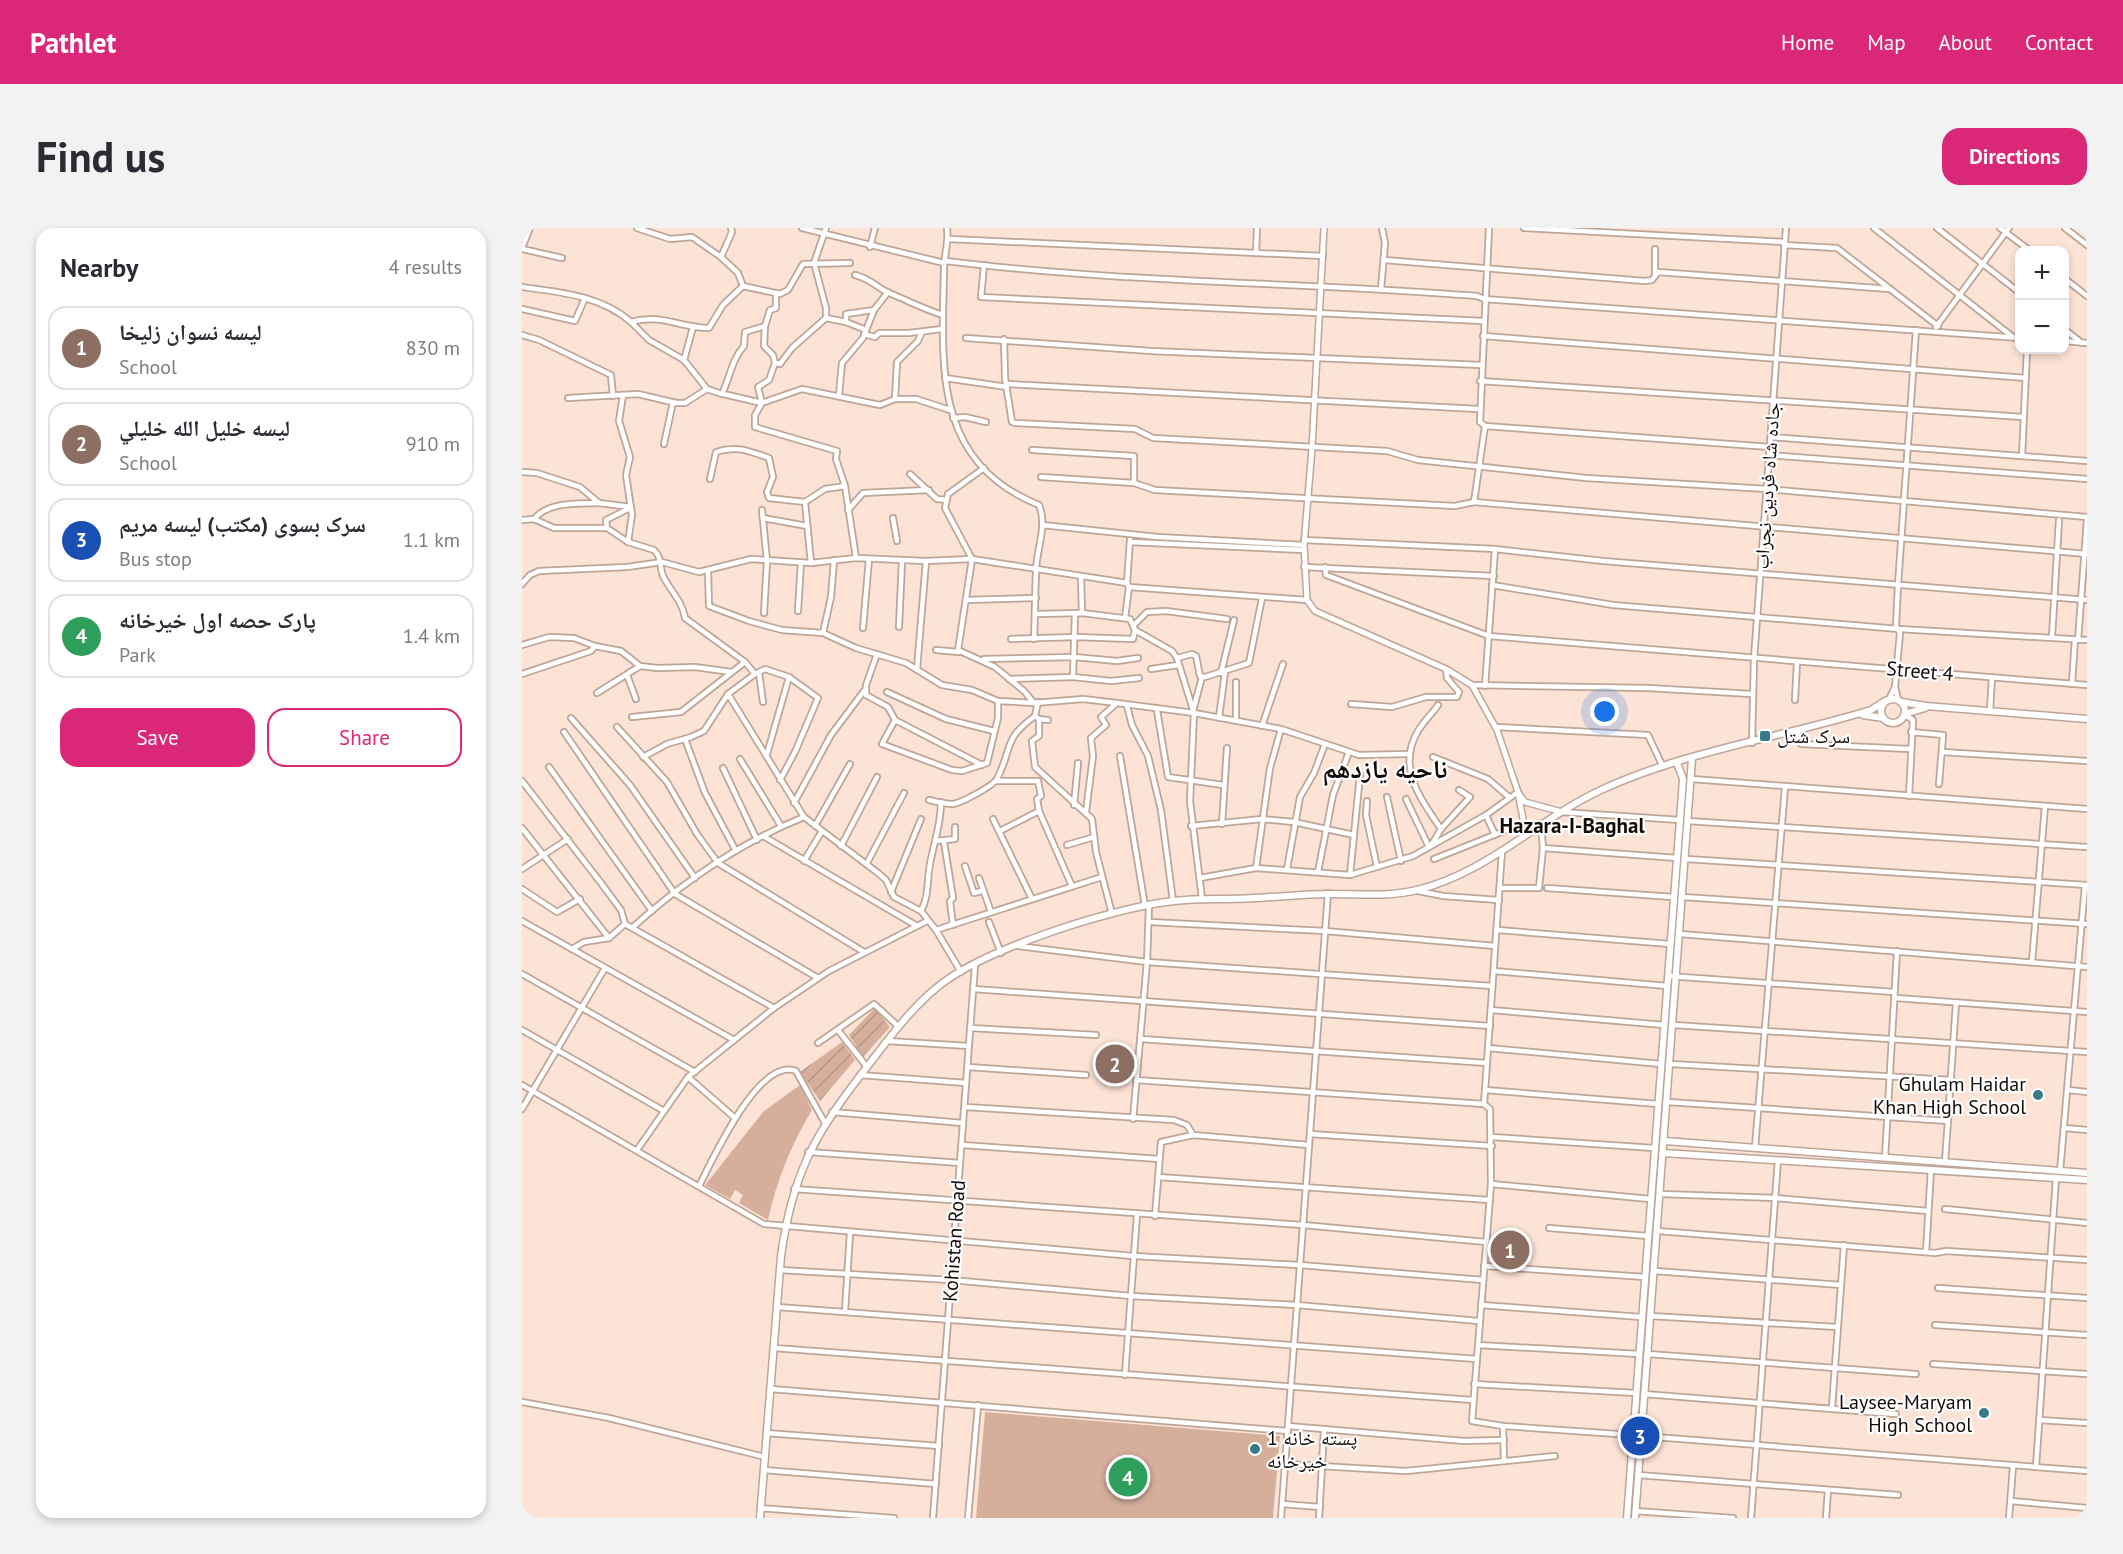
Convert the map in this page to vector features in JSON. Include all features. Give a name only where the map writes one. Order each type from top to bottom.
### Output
[{"type":"main road","points":[[760,1518],[784,1228],[794,1189],[808,1152],[832,1112],[860,1074],[898,1027],[936,989],[961,972],[1018,946],[1112,914],[1147,905],[1202,899],[1416,890],[1464,873],[1502,852],[1541,825],[1602,789],[1663,767],[1871,710],[1887,700],[1938,707],[2087,719]]},
{"type":"main road","points":[[1883,718],[1881,710],[1887,700]]},
{"type":"main road","points":[[1900,700],[1905,715]]},
{"type":"main road","points":[[1845,718],[1872,715],[1896,723],[1905,715],[1938,707]]},
{"type":"main road","points":[[1635,1515],[1674,1025],[1692,759]]},
{"type":"main road","points":[[1627,1518],[1683,779],[1677,763]]},
{"type":"main road","points":[[1665,1141],[1945,1163],[2014,1171]]},
{"type":"main road","points":[[1664,1153],[1931,1169],[2087,1173]]},
{"type":"main road","points":[[2058,1174],[2087,1180]]},
{"type":"main road","points":[[1633,1423],[1642,1424]]},
{"type":"main road","points":[[1631,1449],[1640,1450]]},
{"type":"street","points":[[530,228],[522,249],[562,258]]},
{"type":"street","points":[[637,228],[670,239],[692,237],[721,257],[738,273],[743,286]]},
{"type":"street","points":[[721,257],[732,232],[731,228]]},
{"type":"street","points":[[802,228],[870,247],[945,262],[1153,278],[1381,289],[1477,296],[1484,299],[2013,337]]},
{"type":"street","points":[[775,363],[780,364],[792,348],[826,318],[826,308],[814,263],[826,228]]},
{"type":"street","points":[[870,247],[875,228]]},
{"type":"street","points":[[947,228],[949,239],[945,262],[942,329],[945,378],[950,410],[962,443],[984,468],[1004,488],[1038,505],[1042,525],[1036,569],[1034,639]]},
{"type":"street","points":[[1256,253],[1257,228]]},
{"type":"street","points":[[1324,228],[1318,359],[1304,545],[1307,600],[1315,611],[1446,669],[1472,685],[1648,688],[1752,693]]},
{"type":"street","points":[[1381,289],[1385,243],[1382,228]]},
{"type":"street","points":[[1489,228],[1478,409],[1480,422],[1485,426],[1770,447]]},
{"type":"street","points":[[1524,228],[1837,248],[1938,326]]},
{"type":"street","name":"جاده شاه فردین نجراب","points":[[1752,743],[1754,659],[1786,228]]},
{"type":"street","points":[[1874,228],[2013,337]]},
{"type":"street","points":[[1937,228],[2015,289]]},
{"type":"street","points":[[2000,228],[2008,230],[2025,246]]},
{"type":"street","points":[[2065,228],[2087,245]]},
{"type":"street","points":[[1932,332],[2008,230]]},
{"type":"street","points":[[949,239],[1323,256]]},
{"type":"street","points":[[1655,249],[1655,275]]},
{"type":"street","points":[[1384,260],[1645,281],[1652,280],[1658,272],[1890,289]]},
{"type":"street","points":[[743,286],[776,294],[788,290],[803,264],[850,263]]},
{"type":"street","points":[[984,265],[981,297],[1483,321]]},
{"type":"street","points":[[855,275],[871,279],[888,292],[914,305],[943,315]]},
{"type":"street","points":[[2069,282],[2087,296]]},
{"type":"street","points":[[522,286],[585,298],[618,310],[649,340],[684,360],[707,389],[722,394],[762,403],[802,389],[880,405],[895,399],[916,399],[950,410]]},
{"type":"street","points":[[631,322],[641,318],[667,320],[693,327],[709,328],[723,305],[743,286]]},
{"type":"street","points":[[839,395],[842,363],[854,352],[874,310],[888,292]]},
{"type":"street","points":[[776,294],[776,308],[770,310],[765,326],[764,346],[772,355],[775,363],[769,380],[759,387],[762,403],[755,415],[755,427],[837,451],[836,459],[845,486],[856,558]]},
{"type":"street","points":[[522,309],[575,321],[585,298]]},
{"type":"street","points":[[846,322],[846,314],[874,310]]},
{"type":"street","points":[[826,318],[846,322],[876,337],[879,333],[942,329]]},
{"type":"street","points":[[722,394],[734,368],[736,355],[744,346],[745,332],[765,326]]},
{"type":"street","points":[[684,360],[693,327]]},
{"type":"street","points":[[1887,700],[1894,687],[1898,669],[1899,629],[1896,626],[1898,585],[1916,330]]},
{"type":"street","points":[[895,399],[897,362],[918,341],[922,332]]},
{"type":"street","points":[[2069,332],[2085,343]]},
{"type":"street","points":[[522,335],[539,340],[611,375],[613,396]]},
{"type":"street","points":[[1483,336],[2026,378]]},
{"type":"street","points":[[966,338],[1150,351],[1481,365]]},
{"type":"street","points":[[1004,339],[1007,386],[1012,422],[1015,423],[1135,429],[1153,438],[1388,451],[1418,460],[1479,468],[1586,478],[1767,489],[2087,519],[2086,554],[2072,684]]},
{"type":"street","points":[[2069,341],[2085,343]]},
{"type":"street","points":[[2022,456],[2027,354]]},
{"type":"street","points":[[945,378],[1007,386],[1478,409]]},
{"type":"street","points":[[1480,381],[2023,417]]},
{"type":"street","points":[[568,398],[638,394],[685,403],[707,389]]},
{"type":"street","points":[[623,395],[619,421],[630,458],[626,475],[631,507],[628,543]]},
{"type":"street","points":[[664,444],[673,402]]},
{"type":"street","points":[[953,418],[965,417],[986,422]]},
{"type":"street","points":[[1474,502],[1485,426]]},
{"type":"street","points":[[1771,437],[2087,461]]},
{"type":"street","points":[[710,479],[716,452],[732,447],[769,458],[773,477],[767,492],[769,498],[805,502],[825,489],[845,486]]},
{"type":"street","points":[[1032,450],[1134,456],[1134,483]]},
{"type":"street","points":[[1769,455],[2087,479]]},
{"type":"street","points":[[959,652],[972,559],[945,508],[946,500],[948,494],[956,486],[984,468]]},
{"type":"street","points":[[522,472],[537,473],[580,487],[599,503]]},
{"type":"street","points":[[910,474],[937,499],[946,500]]},
{"type":"street","points":[[1041,477],[1134,483],[1155,490],[1455,506],[1474,502],[2086,554]]},
{"type":"street","points":[[848,510],[863,492],[929,490]]},
{"type":"street","points":[[805,502],[812,563]]},
{"type":"street","points":[[534,519],[550,508],[573,503],[631,507]]},
{"type":"street","points":[[607,528],[608,518],[631,507]]},
{"type":"street","points":[[762,510],[767,561],[764,613]]},
{"type":"street","points":[[763,518],[807,526]]},
{"type":"street","points":[[893,518],[897,541]]},
{"type":"street","points":[[522,520],[534,519],[554,528],[607,528],[628,543],[654,550],[662,562],[662,572],[683,604],[685,618],[757,673],[763,702]]},
{"type":"street","points":[[2052,637],[2059,520]]},
{"type":"street","points":[[1042,525],[1214,543]]},
{"type":"street","points":[[1125,618],[1131,534]]},
{"type":"street","points":[[1130,542],[1495,549],[2087,600]]},
{"type":"street","points":[[1485,686],[1495,549]]},
{"type":"street","points":[[522,584],[530,575],[539,571],[645,566],[662,562],[699,572],[739,561],[812,563],[856,558],[902,561],[972,559],[1128,585],[1307,600]]},
{"type":"street","points":[[863,628],[869,559]]},
{"type":"street","points":[[823,633],[831,597],[834,560]]},
{"type":"street","points":[[899,627],[902,561]]},
{"type":"street","points":[[917,669],[926,561]]},
{"type":"street","points":[[798,611],[801,562]]},
{"type":"street","points":[[1304,567],[1494,576]]},
{"type":"street","name":"Street 4","points":[[1325,567],[1326,575],[1489,636],[2087,685]]},
{"type":"street","points":[[708,571],[709,606],[712,608],[782,630],[823,633],[856,648],[906,663],[942,685],[972,690],[998,702],[1036,703],[1083,699],[1157,710],[1194,712],[1281,729],[1349,752],[1370,756],[1409,754]]},
{"type":"street","points":[[1081,576],[1082,613]]},
{"type":"street","points":[[1492,585],[1613,604],[1899,629],[2087,640]]},
{"type":"street","points":[[966,600],[1036,598]]},
{"type":"street","points":[[1202,677],[1223,673],[1250,663],[1263,598]]},
{"type":"street","points":[[1011,639],[1076,637],[1133,639],[1135,628],[1147,612],[1166,611],[1227,618]]},
{"type":"street","points":[[1072,677],[1076,637],[1075,613]]},
{"type":"street","points":[[1035,614],[1082,613],[1130,619],[1135,628],[1172,651],[1177,658],[1194,712]]},
{"type":"street","points":[[1220,718],[1223,673],[1234,620]]},
{"type":"street","points":[[522,645],[549,637],[585,640],[595,646],[621,651],[640,666],[695,667],[731,672]]},
{"type":"street","points":[[522,674],[591,651],[595,646]]},
{"type":"street","points":[[936,651],[959,652],[981,659],[1010,679],[1036,703],[1039,736],[1032,741],[1036,770],[1074,806],[1086,812],[1092,819],[1102,877],[1112,914]]},
{"type":"street","points":[[794,803],[831,735],[864,691],[878,654]]},
{"type":"street","points":[[1177,658],[1183,655],[1196,656],[1202,677],[1194,712],[1191,826],[1202,899]]},
{"type":"street","points":[[981,659],[1074,657],[1102,661],[1138,658]]},
{"type":"street","points":[[632,717],[681,712],[745,662]]},
{"type":"street","points":[[1794,700],[1797,662]]},
{"type":"street","points":[[1262,726],[1283,664]]},
{"type":"street","points":[[1151,669],[1179,665]]},
{"type":"street","points":[[597,693],[640,666]]},
{"type":"street","points":[[1351,704],[1392,707],[1426,697],[1457,697],[1459,692],[1447,678],[1446,669]]},
{"type":"street","points":[[643,757],[667,744],[704,731],[728,694],[757,673],[767,670],[789,677],[818,700],[780,780]]},
{"type":"street","points":[[627,675],[636,699]]},
{"type":"street","points":[[767,754],[789,677]]},
{"type":"street","points":[[1010,679],[1072,677],[1111,681],[1139,678]]},
{"type":"street","points":[[1989,711],[1992,677]]},
{"type":"street","points":[[1236,682],[1236,721]]},
{"type":"street","points":[[1472,685],[1496,728],[1518,792],[1526,835]]},
{"type":"street","points":[[1894,687],[1900,700]]},
{"type":"street","points":[[864,691],[870,698],[888,707],[895,720],[982,765]]},
{"type":"street","points":[[887,692],[946,719],[994,730]]},
{"type":"street","points":[[728,694],[804,817],[867,863],[886,880],[894,897],[921,911],[936,930],[961,972]]},
{"type":"street","points":[[895,720],[882,742],[884,746],[909,752],[952,770],[962,771],[987,763],[999,711],[998,702]]},
{"type":"street","points":[[1086,812],[1093,756],[1091,738],[1106,725],[1101,717],[1117,703]]},
{"type":"street","points":[[1438,705],[1419,729],[1409,754],[1410,777],[1415,791],[1441,829]]},
{"type":"street","points":[[1127,706],[1132,725],[1148,756],[1161,810],[1173,901]]},
{"type":"street","points":[[1157,710],[1168,777],[1222,785]]},
{"type":"street","points":[[1905,715],[1913,720],[1909,796]]},
{"type":"street","points":[[996,781],[1016,730],[1037,717],[1048,720]]},
{"type":"street","points":[[571,718],[630,785],[695,878]]},
{"type":"street","points":[[617,727],[667,782],[697,834],[718,863],[864,952]]},
{"type":"street","points":[[1496,728],[1648,735],[1663,767]]},
{"type":"street","points":[[1256,868],[1270,768],[1281,729]]},
{"type":"street","points":[[1797,731],[1801,744],[1910,749]]},
{"type":"street","points":[[564,732],[675,894],[818,978]]},
{"type":"street","points":[[1911,732],[1943,735],[1939,784]]},
{"type":"street","points":[[685,739],[705,793],[736,851]]},
{"type":"street","points":[[1287,869],[1300,797],[1314,773],[1324,744]]},
{"type":"street","points":[[1222,824],[1222,785],[1227,748]]},
{"type":"street","points":[[1318,872],[1333,795],[1349,752]]},
{"type":"street","points":[[1942,752],[2087,761]]},
{"type":"street","points":[[1120,756],[1150,922],[1133,1119]]},
{"type":"street","points":[[1433,757],[1488,779],[1509,797]]},
{"type":"street","points":[[740,759],[782,826]]},
{"type":"street","points":[[1074,806],[1078,763]]},
{"type":"street","points":[[815,825],[850,764]]},
{"type":"street","points":[[549,767],[652,911]]},
{"type":"street","points":[[723,768],[757,840]]},
{"type":"street","points":[[1350,875],[1360,775]]},
{"type":"street","points":[[841,846],[877,777]]},
{"type":"street","points":[[929,800],[964,801],[996,781],[1047,779]]},
{"type":"street","points":[[1692,779],[2087,809]]},
{"type":"street","points":[[522,781],[621,910],[626,924],[774,1008]]},
{"type":"street","points":[[1038,781],[1041,796],[1037,799],[1039,812],[1058,849],[1072,886]]},
{"type":"street","points":[[1755,1148],[1785,787]]},
{"type":"street","points":[[1431,846],[1441,829],[1470,797],[1459,790]]},
{"type":"street","points":[[1200,878],[1256,868],[1350,875],[1401,861],[1446,839],[1518,792]]},
{"type":"street","points":[[1518,792],[1525,802],[1562,812],[1680,820]]},
{"type":"street","points":[[867,863],[904,793]]},
{"type":"street","points":[[1387,797],[1401,861]]},
{"type":"street","points":[[1406,799],[1431,846]]},
{"type":"street","points":[[1367,801],[1366,815],[1377,867]]},
{"type":"street","points":[[921,911],[925,903],[941,802]]},
{"type":"street","points":[[2032,962],[2045,806]]},
{"type":"street","points":[[1000,831],[1039,812]]},
{"type":"street","points":[[1486,815],[1495,835]]},
{"type":"street","points":[[633,927],[695,878],[736,851],[804,817]]},
{"type":"street","points":[[891,892],[921,819]]},
{"type":"street","points":[[993,819],[1032,899]]},
{"type":"street","points":[[1191,826],[1262,819],[1294,822],[1354,835]]},
{"type":"street","points":[[1689,821],[2087,847]]},
{"type":"street","points":[[1434,859],[1524,824]]},
{"type":"street","points":[[1500,888],[1539,888],[1543,848],[1541,825]]},
{"type":"street","points":[[936,841],[944,842],[955,838],[954,827]]},
{"type":"street","points":[[522,828],[609,938]]},
{"type":"street","points":[[804,861],[822,831]]},
{"type":"street","points":[[763,836],[917,926]]},
{"type":"street","points":[[1067,845],[1094,837]]},
{"type":"street","points":[[522,869],[568,839]]},
{"type":"street","points":[[1446,839],[1451,852]]},
{"type":"street","points":[[944,842],[953,898],[950,901],[953,924]]},
{"type":"street","points":[[1543,848],[1677,858]]},
{"type":"street","points":[[1484,1104],[1502,852]]},
{"type":"street","points":[[1686,859],[2086,885],[2085,924],[2050,1257],[2036,1467]]},
{"type":"street","points":[[965,866],[974,893],[982,891]]},
{"type":"street","points":[[936,930],[1102,877]]},
{"type":"street","points":[[979,878],[991,912]]},
{"type":"street","points":[[1547,888],[1673,897]]},
{"type":"street","points":[[522,889],[557,912],[580,899]]},
{"type":"street","points":[[1416,890],[1443,896],[1499,900]]},
{"type":"street","points":[[1281,1518],[1328,893]]},
{"type":"street","points":[[1683,897],[2085,924]]},
{"type":"street","points":[[522,921],[734,1040]]},
{"type":"street","points":[[637,1150],[688,1077],[774,1008],[818,978],[927,921]]},
{"type":"street","points":[[989,922],[1001,953]]},
{"type":"street","points":[[1150,922],[1325,931],[1496,946]]},
{"type":"street","points":[[572,949],[584,942],[609,938],[626,924]]},
{"type":"street","points":[[1497,930],[1670,944]]},
{"type":"street","points":[[1680,934],[2087,967]]},
{"type":"street","points":[[1018,946],[1147,962],[1321,972],[1492,986]]},
{"type":"street","points":[[1885,1158],[1894,1037],[1896,999],[1893,992],[1897,951]]},
{"type":"street","name":"Kohistan Road","points":[[933,1518],[975,965]]},
{"type":"street","points":[[522,1109],[605,968]]},
{"type":"street","points":[[1494,971],[1667,986]]},
{"type":"street","points":[[522,974],[694,1072]]},
{"type":"street","points":[[1668,976],[1893,992]]},
{"type":"street","points":[[974,989],[1490,1026]]},
{"type":"street","points":[[1896,999],[2087,1012]]},
{"type":"street","points":[[818,1043],[874,1004],[898,1027]]},
{"type":"street","points":[[1945,1163],[1956,1004]]},
{"type":"street","points":[[1491,1010],[1664,1025]]},
{"type":"street","points":[[1674,1025],[1894,1037],[2087,1052]]},
{"type":"street","points":[[971,1028],[1096,1035]]},
{"type":"street","points":[[522,1030],[664,1111]]},
{"type":"street","points":[[838,1030],[867,1067]]},
{"type":"street","points":[[1141,1039],[1316,1053],[1487,1063]]},
{"type":"street","points":[[887,1041],[969,1046]]},
{"type":"street","points":[[1488,1048],[1661,1064]]},
{"type":"street","points":[[1671,1064],[1952,1080]]},
{"type":"street","points":[[968,1067],[1086,1075]]},
{"type":"street","points":[[699,1186],[735,1118],[759,1086],[779,1072],[796,1071],[825,1123]]},
{"type":"street","points":[[860,1074],[966,1083]]},
{"type":"street","points":[[688,1077],[735,1118]]},
{"type":"street","points":[[1137,1080],[1490,1106],[1491,1184],[1472,1421],[1503,1426],[1632,1435]]},
{"type":"street","points":[[522,1085],[764,1224],[784,1228],[1133,1256],[1300,1265],[1483,1281]]},
{"type":"street","points":[[1485,1090],[1658,1104]]},
{"type":"street","points":[[2068,1090],[2087,1092]]},
{"type":"street","points":[[1668,1102],[1948,1121]]},
{"type":"street","points":[[965,1107],[1180,1122],[1186,1125],[1193,1135]]},
{"type":"street","points":[[832,1112],[963,1123]]},
{"type":"street","points":[[2065,1128],[2087,1130]]},
{"type":"street","points":[[1310,1134],[1492,1146]]},
{"type":"street","points":[[1155,1216],[1161,1142],[1193,1135],[1309,1145]]},
{"type":"street","points":[[1492,1137],[1654,1148]]},
{"type":"street","points":[[962,1145],[1159,1159]]},
{"type":"street","points":[[808,1152],[960,1163]]},
{"type":"street","points":[[1751,1518],[1778,1160]]},
{"type":"street","points":[[1926,1252],[1931,1169]]},
{"type":"street","points":[[1158,1177],[1490,1200]]},
{"type":"street","points":[[1491,1184],[1650,1199]]},
{"type":"street","points":[[794,1189],[1303,1226],[1486,1242]]},
{"type":"street","points":[[1660,1194],[1776,1198],[1928,1211]]},
{"type":"street","points":[[1945,1209],[2087,1223]]},
{"type":"street","points":[[1125,1375],[1137,1215]]},
{"type":"street","points":[[1549,1228],[1648,1236]]},
{"type":"street","points":[[1658,1231],[1772,1238],[1926,1252],[2087,1260]]},
{"type":"street","points":[[844,1311],[850,1233]]},
{"type":"street","points":[[1832,1407],[1844,1245]]},
{"type":"street","points":[[1484,1266],[1645,1277]]},
{"type":"street","points":[[780,1270],[951,1280],[1131,1296],[1297,1305],[1479,1321]]},
{"type":"street","points":[[1655,1271],[1841,1285]]},
{"type":"street","points":[[1938,1288],[2087,1298]]},
{"type":"street","points":[[1481,1305],[1641,1317]]},
{"type":"street","points":[[777,1307],[1477,1359]]},
{"type":"street","points":[[1651,1316],[1837,1327]]},
{"type":"street","points":[[1935,1325],[2087,1335]]},
{"type":"street","points":[[1478,1345],[1639,1354]]},
{"type":"street","points":[[774,1348],[1473,1400]]},
{"type":"street","points":[[1648,1354],[1835,1366],[1916,1374]]},
{"type":"street","points":[[1933,1364],[2087,1374]]},
{"type":"street","points":[[1474,1384],[1636,1393]]},
{"type":"street","points":[[771,1389],[1464,1441],[1504,1440]]},
{"type":"street","points":[[1644,1394],[1760,1401],[1896,1414]]},
{"type":"street","points":[[522,1402],[609,1418],[765,1457]]},
{"type":"street","points":[[968,1518],[978,1405]]},
{"type":"street","points":[[2038,1420],[2087,1423]]},
{"type":"street","points":[[1503,1426],[1504,1461]]},
{"type":"street","points":[[1319,1518],[1324,1431]]},
{"type":"street","points":[[766,1433],[939,1446]]},
{"type":"street","points":[[1642,1436],[1756,1443],[2087,1471]]},
{"type":"street","points":[[1285,1464],[1406,1471],[1556,1456]]},
{"type":"street","points":[[2009,1518],[2013,1466]]},
{"type":"street","points":[[764,1470],[936,1484]]},
{"type":"street","points":[[1638,1475],[1898,1496]]},
{"type":"street","points":[[1826,1518],[1828,1490]]},
{"type":"street","points":[[2011,1501],[2087,1508]]},
{"type":"street","points":[[1282,1504],[1320,1507]]},
{"type":"street","points":[[760,1509],[894,1518]]},
{"type":"street","points":[[1635,1515],[1733,1518]]},
{"type":"shaded area","points":[[875,1008],[890,1027],[863,1057],[849,1035]]},
{"type":"shaded area","points":[[842,1042],[855,1060],[820,1101],[800,1072]]},
{"type":"shaded area","points":[[800,1085],[812,1110],[786,1163],[768,1220],[739,1203],[743,1195],[735,1190],[730,1199],[705,1185],[764,1111]]},
{"type":"shaded area","points":[[985,1412],[1280,1436],[1273,1518],[976,1518]]},
{"type":"place","name":"سرک شتل","points":[[1765,736]]},
{"type":"place","name":"ليسه خليل الله خليلي","points":[[1115,1064]]},
{"type":"place","name":"Ghulam Haidar Khan High School","points":[[2038,1095]]},
{"type":"place","name":"لیسه نسوان زلیخا","points":[[1510,1250]]},
{"type":"place","name":"Laysee-Maryam High School","points":[[1984,1413]]},
{"type":"place","name":"سرک بسوی (مکتب) لیسه مریم","points":[[1640,1436]]},
{"type":"place","name":"1 پسته خانه خیرخانه","points":[[1255,1449]]},
{"type":"place","name":"پارک حصه اول خیرخانه","points":[[1128,1477]]},
{"type":"district","name":"ناحیه یازدهم","points":[[1385,769]]},
{"type":"district","name":"Hazara-I-Baghal","points":[[1572,826]]}]
